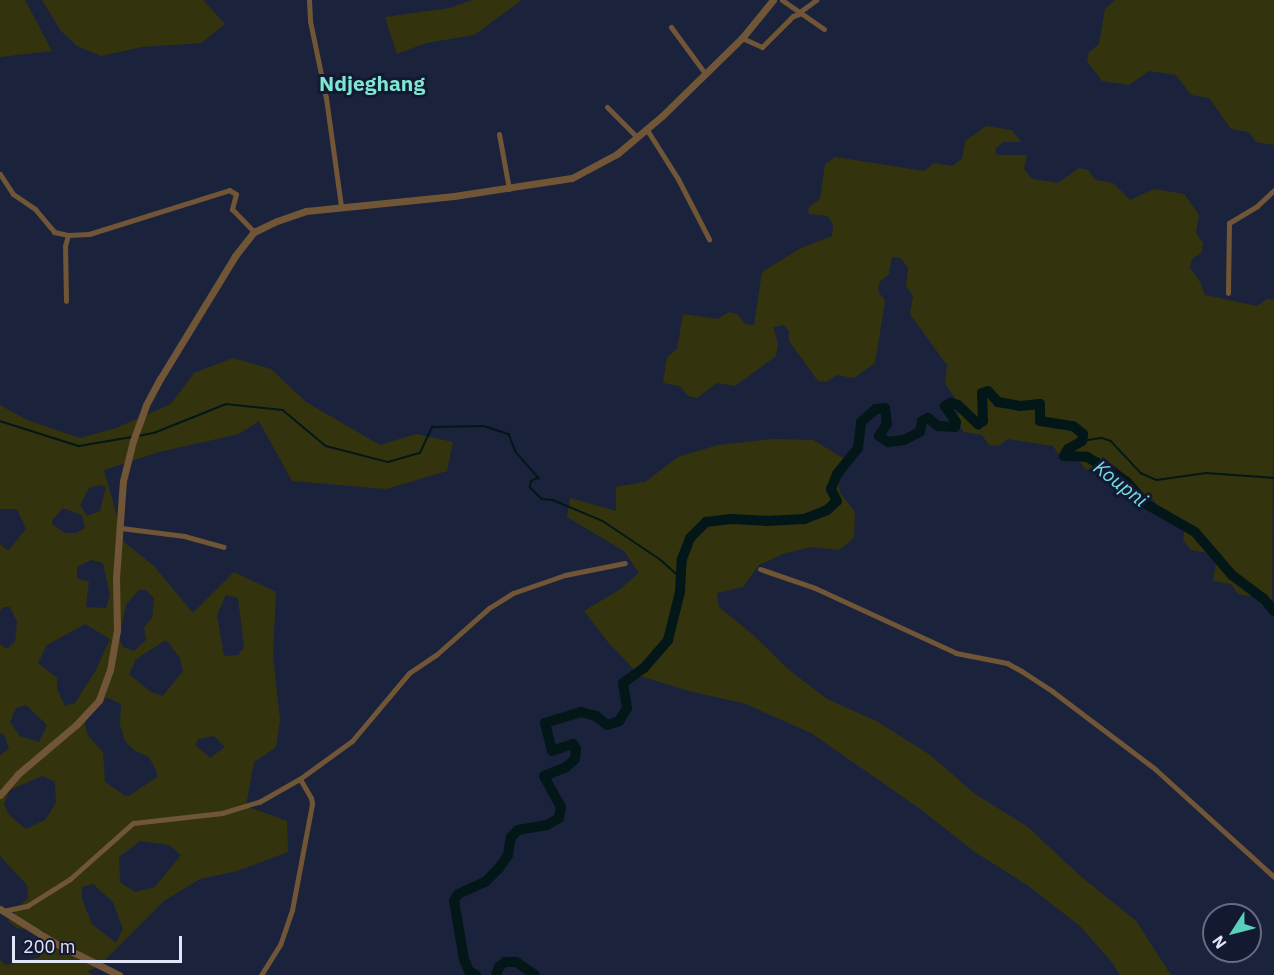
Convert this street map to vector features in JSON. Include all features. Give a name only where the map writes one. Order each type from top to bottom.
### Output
[{"type":"street","points":[[309,0],[342,207]]},
{"type":"street","points":[[0,795],[18,774],[76,725],[99,700],[110,670],[117,630],[116,578],[123,481],[133,441],[146,405],[235,256],[254,232],[292,215],[342,207],[509,189],[573,178],[617,154],[681,99],[704,72],[742,38],[773,0]]},
{"type":"street","points":[[782,0],[824,29]]},
{"type":"street","points":[[742,38],[762,47],[793,16],[816,0]]},
{"type":"street","points":[[671,27],[704,72]]},
{"type":"street","points":[[607,107],[637,137]]},
{"type":"street","points":[[645,130],[678,179],[709,239]]},
{"type":"street","points":[[499,134],[509,189]]},
{"type":"street","points":[[0,174],[13,194],[35,209],[54,232],[68,235],[90,234],[229,190],[236,194],[232,209],[254,232]]},
{"type":"street","points":[[1228,293],[1229,223],[1257,206],[1274,190]]},
{"type":"street","points":[[66,301],[65,246],[68,235]]},
{"type":"street","points":[[121,528],[184,536],[224,547]]},
{"type":"street","points":[[2,910],[27,906],[70,879],[133,823],[222,813],[259,802],[300,779],[352,741],[409,673],[436,655],[489,608],[513,594],[565,575],[626,563]]},
{"type":"street","points":[[760,569],[815,588],[956,652],[1007,663],[1023,672],[1052,691],[1155,769],[1274,878]]},
{"type":"street","points":[[261,975],[280,945],[294,899],[312,804],[300,779]]},
{"type":"street","points":[[2,910],[53,942],[119,975]]},
{"type":"shaded area","points":[[0,0],[25,0],[52,51],[0,57]]},
{"type":"shaded area","points":[[42,0],[203,0],[225,24],[201,43],[142,47],[101,56],[77,46],[61,31]]},
{"type":"shaded area","points":[[472,0],[522,0],[474,35],[426,43],[397,54],[385,17],[450,8]]},
{"type":"shaded area","points":[[1115,0],[1274,0],[1274,145],[1256,142],[1249,132],[1231,129],[1209,98],[1191,95],[1176,75],[1149,71],[1129,85],[1102,81],[1087,61],[1089,52],[1099,44],[1105,9]]},
{"type":"shaded area","points":[[986,126],[1012,130],[1021,142],[1004,142],[996,148],[995,153],[1027,155],[1024,169],[1032,179],[1058,183],[1079,168],[1088,170],[1095,180],[1113,183],[1130,200],[1154,189],[1184,194],[1199,215],[1196,233],[1203,243],[1202,252],[1192,259],[1190,268],[1200,282],[1205,295],[1257,306],[1267,299],[1274,300],[1272,608],[1263,607],[1256,597],[1238,594],[1231,584],[1213,581],[1216,563],[1208,553],[1191,550],[1183,540],[1186,522],[1168,519],[1153,499],[1136,496],[1128,485],[1110,482],[1103,472],[1085,469],[1078,459],[1060,456],[1053,446],[1008,439],[998,446],[989,445],[982,435],[964,432],[957,421],[959,404],[945,383],[947,365],[910,314],[913,296],[906,286],[908,268],[901,258],[892,257],[889,274],[879,282],[878,291],[885,301],[875,363],[854,378],[837,375],[826,382],[818,381],[789,341],[789,331],[784,325],[773,327],[778,343],[776,356],[735,386],[717,383],[697,398],[688,396],[680,386],[663,383],[667,357],[677,349],[683,314],[718,319],[729,312],[737,314],[745,324],[754,325],[762,272],[801,248],[832,236],[833,225],[828,216],[808,214],[809,207],[820,199],[825,164],[835,157],[924,171],[934,163],[952,166],[962,159],[965,141]]},
{"type":"shaded area","points":[[233,358],[271,369],[306,402],[380,445],[416,434],[453,442],[447,471],[386,489],[292,481],[259,421],[239,434],[159,452],[104,470],[124,542],[154,566],[193,613],[234,572],[276,592],[273,655],[280,720],[276,747],[254,762],[246,806],[287,821],[288,852],[237,871],[200,879],[164,901],[100,965],[87,972],[94,975],[0,975],[0,960],[6,965],[40,957],[45,931],[17,928],[8,921],[28,897],[27,885],[0,856],[0,756],[9,748],[4,735],[0,733],[0,644],[7,649],[15,642],[17,622],[10,607],[3,607],[0,612],[0,544],[8,551],[26,529],[17,509],[0,509],[0,405],[27,420],[80,438],[116,428],[171,404],[194,373]],"holes":[[[99,485],[106,487],[100,511],[87,516],[80,505],[89,488]],[[63,508],[82,515],[85,528],[76,533],[65,533],[53,525],[52,520]],[[91,560],[103,563],[110,595],[106,608],[86,607],[89,582],[77,578],[77,567]],[[139,590],[146,590],[154,598],[152,618],[144,627],[146,640],[134,651],[123,647],[119,639],[126,605]],[[226,595],[238,598],[244,648],[238,655],[224,656],[217,615]],[[85,624],[110,639],[96,670],[75,703],[65,706],[57,689],[57,678],[38,663],[47,645]],[[166,640],[180,658],[183,671],[163,696],[151,692],[129,674],[136,659]],[[108,698],[121,704],[120,725],[125,741],[134,750],[149,757],[157,772],[157,777],[129,796],[105,782],[103,752],[88,736],[85,725],[88,714],[99,700]],[[26,705],[47,725],[39,742],[20,736],[10,722],[16,708]],[[214,736],[225,747],[210,758],[195,745],[198,739]],[[42,776],[55,782],[56,803],[45,820],[26,829],[9,815],[4,804],[10,790]],[[140,841],[169,845],[181,855],[155,887],[135,892],[120,882],[119,857]],[[93,884],[113,902],[123,929],[116,943],[92,924],[82,899],[82,887]]]},
{"type":"shaded area","points":[[774,439],[813,440],[848,461],[837,471],[840,493],[855,512],[854,538],[839,550],[811,547],[783,554],[759,565],[743,587],[717,593],[719,607],[752,634],[788,669],[827,699],[878,722],[930,755],[975,794],[1028,827],[1078,874],[1136,921],[1171,975],[1120,975],[1111,961],[1080,926],[1027,885],[975,852],[919,808],[811,733],[746,704],[689,691],[640,676],[608,642],[584,611],[619,590],[639,573],[624,551],[567,517],[570,498],[616,511],[616,487],[645,482],[678,457],[718,445]]},
{"type":"waterway","name":"Koupni","points":[[476,975],[469,971],[464,959],[454,901],[458,894],[485,882],[499,868],[508,855],[511,837],[518,830],[547,825],[559,818],[561,807],[544,776],[566,767],[575,759],[576,749],[573,744],[552,751],[545,723],[581,712],[596,716],[607,725],[619,721],[627,708],[623,683],[644,668],[668,640],[680,592],[682,559],[690,538],[706,522],[731,519],[766,521],[804,519],[827,510],[837,501],[831,489],[837,474],[858,448],[861,422],[876,409],[885,408],[887,424],[879,436],[888,442],[904,440],[920,432],[922,421],[928,418],[938,426],[955,427],[956,422],[945,406],[951,403],[958,405],[978,424],[983,421],[982,393],[988,391],[998,402],[1020,406],[1040,404],[1040,421],[1073,426],[1083,434],[1082,441],[1068,449],[1064,456],[1087,457],[1109,469],[1127,482],[1146,504],[1195,532],[1232,575],[1263,598],[1274,611]]},
{"type":"waterway","points":[[138,436],[154,433],[226,404],[283,410],[326,446],[388,462],[420,453],[432,427],[484,426],[509,434],[516,452],[539,478],[532,481],[530,487],[542,499],[553,500],[603,521],[661,560],[681,578]]},
{"type":"waterway","points":[[0,421],[79,446],[133,437]]},
{"type":"waterway","points":[[1082,441],[1102,438],[1111,441],[1141,473],[1157,480],[1206,473],[1274,478]]},
{"type":"waterway","points":[[496,975],[499,967],[505,962],[516,962],[535,975]]},
{"type":"district","name":"Ndjeghang","points":[[372,83]]}]
